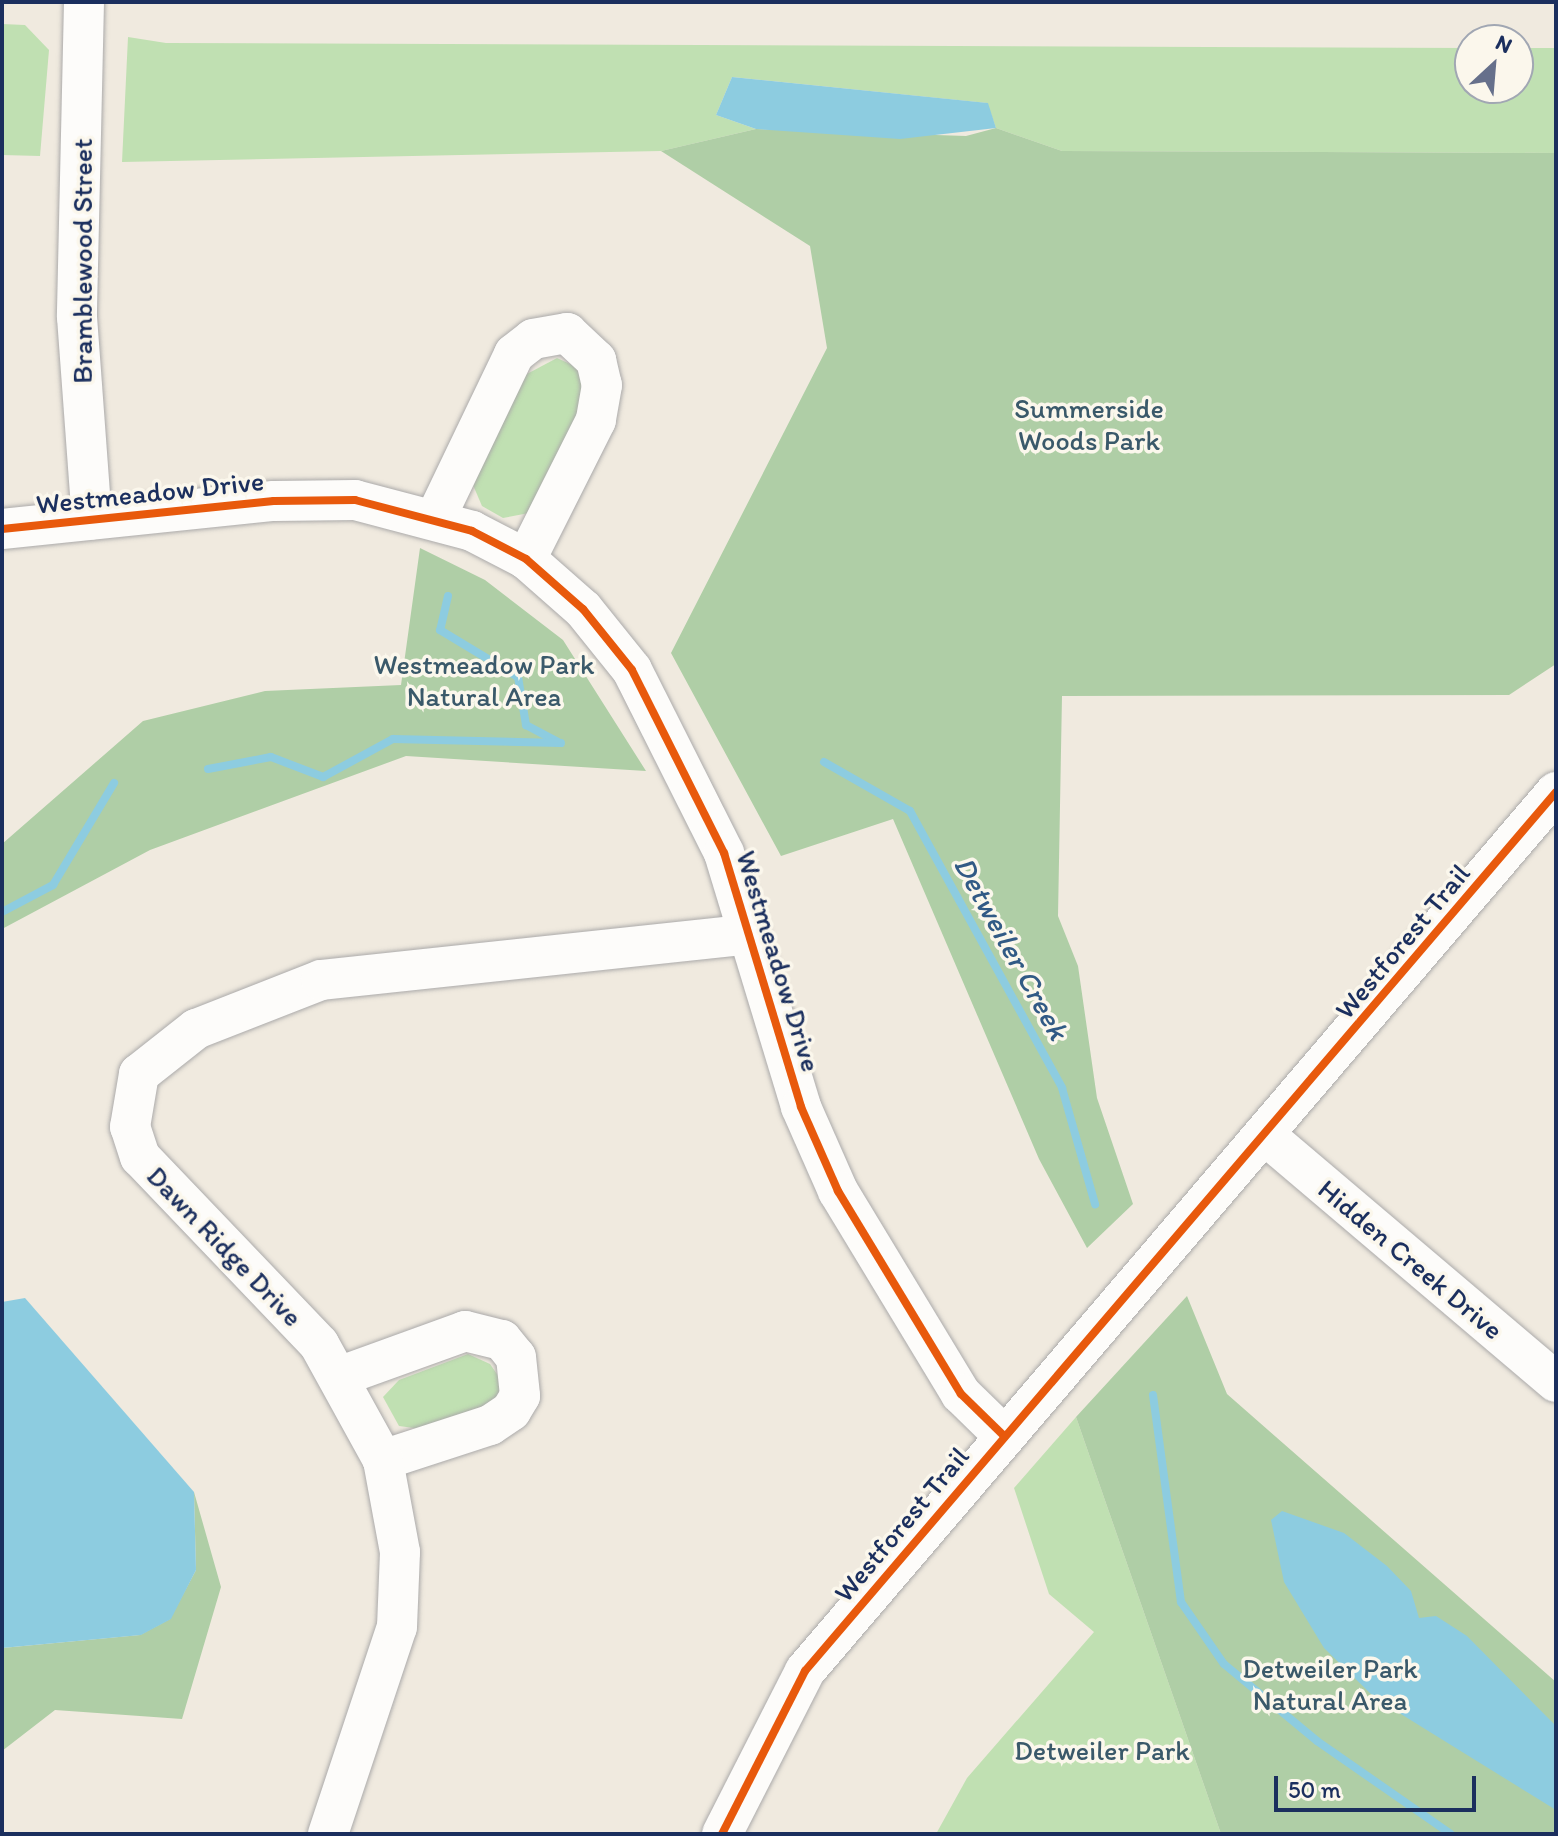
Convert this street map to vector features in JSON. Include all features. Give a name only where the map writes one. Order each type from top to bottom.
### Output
[{"type":"street","name":"Bramblewood Street","points":[[84,2],[77,317],[92,519]]},
{"type":"street","points":[[436,517],[514,354],[533,339],[567,333],[596,360],[602,385],[596,420],[526,559]]},
{"type":"street","name":"Westmeadow Drive","points":[[2,529],[92,519],[355,500],[436,517],[526,559],[583,609],[632,670],[724,853],[801,1107],[838,1191],[965,1400],[1004,1436]]},
{"type":"street","name":"Westforest Trail","points":[[722,1834],[805,1671],[1004,1436],[1266,1136],[1556,792]]},
{"type":"street","name":"Dawn Ridge Drive","points":[[328,1834],[397,1627],[400,1552],[383,1460],[341,1376],[319,1344],[140,1157],[130,1103],[139,1074],[158,1053],[254,1001],[321,980],[750,934]]},
{"type":"street","name":"Hidden Creek Drive","points":[[1266,1136],[1556,1382]]},
{"type":"street","points":[[341,1376],[465,1331],[502,1340],[516,1357],[520,1396],[511,1411],[490,1425],[383,1460]]},
{"type":"green space","points":[[2,24],[25,25],[49,50],[40,156],[2,155]]},
{"type":"green space","points":[[128,37],[166,43],[1454,48],[1454,104],[1534,104],[1534,48],[1556,48],[1556,153],[1062,151],[996,128],[987,103],[732,77],[716,115],[756,129],[661,151],[122,162]]},
{"type":"green space","name":"Summerside Woods Park","points":[[996,128],[1062,151],[1556,153],[1556,664],[1509,695],[1062,696],[1058,916],[1078,966],[1097,1098],[1133,1204],[1087,1248],[1039,1159],[893,819],[781,856],[671,653],[827,348],[810,246],[661,151],[756,129],[966,136]]},
{"type":"green space","points":[[557,358],[581,369],[591,393],[529,513],[503,518],[482,506],[473,485],[525,375]]},
{"type":"green space","name":"Westmeadow Park Natural Area","points":[[420,548],[485,580],[563,640],[646,771],[406,756],[150,850],[2,929],[2,844],[143,721],[265,691],[401,685]]},
{"type":"green space","name":"Detweiler Park Natural Area","points":[[1187,1296],[1227,1394],[1556,1682],[1556,1834],[1221,1834],[1076,1417]]},
{"type":"green space","points":[[468,1354],[490,1364],[503,1383],[491,1409],[429,1430],[399,1426],[383,1397],[399,1380]]},
{"type":"green space","name":"Detweiler Park","points":[[1076,1417],[1221,1834],[936,1834],[967,1778],[1094,1632],[1049,1594],[1014,1488]]},
{"type":"green space","points":[[194,1492],[221,1587],[182,1719],[55,1710],[2,1751],[2,1648],[140,1635],[170,1619],[196,1570]]},
{"type":"water","points":[[732,77],[988,103],[996,128],[900,139],[756,129],[716,115]]},
{"type":"water","points":[[25,1298],[194,1492],[196,1570],[171,1619],[141,1635],[2,1648],[2,1302]]},
{"type":"water","points":[[1282,1511],[1344,1533],[1387,1566],[1411,1591],[1419,1618],[1436,1616],[1467,1636],[1556,1726],[1556,1810],[1375,1698],[1324,1648],[1284,1582],[1271,1520]]},
{"type":"waterway","name":"Detweiler Creek","points":[[448,596],[440,630],[518,677],[526,725],[558,742]]},
{"type":"waterway","points":[[208,769],[271,757],[323,777],[393,739],[561,743]]},
{"type":"waterway","name":"Detweiler Creek","points":[[824,762],[910,811],[1062,1088],[1095,1204]]},
{"type":"waterway","points":[[2,912],[53,885],[114,783]]},
{"type":"waterway","name":"Detweiler Creek","points":[[1153,1395],[1181,1602],[1224,1664],[1317,1741],[1451,1834]]},
{"type":"cycle path","points":[[2,529],[274,501],[355,500],[472,531],[526,559],[583,609],[632,670],[724,853],[801,1107],[838,1191],[961,1394],[1004,1436]]},
{"type":"cycle path","points":[[722,1834],[805,1671],[1556,792]]}]
